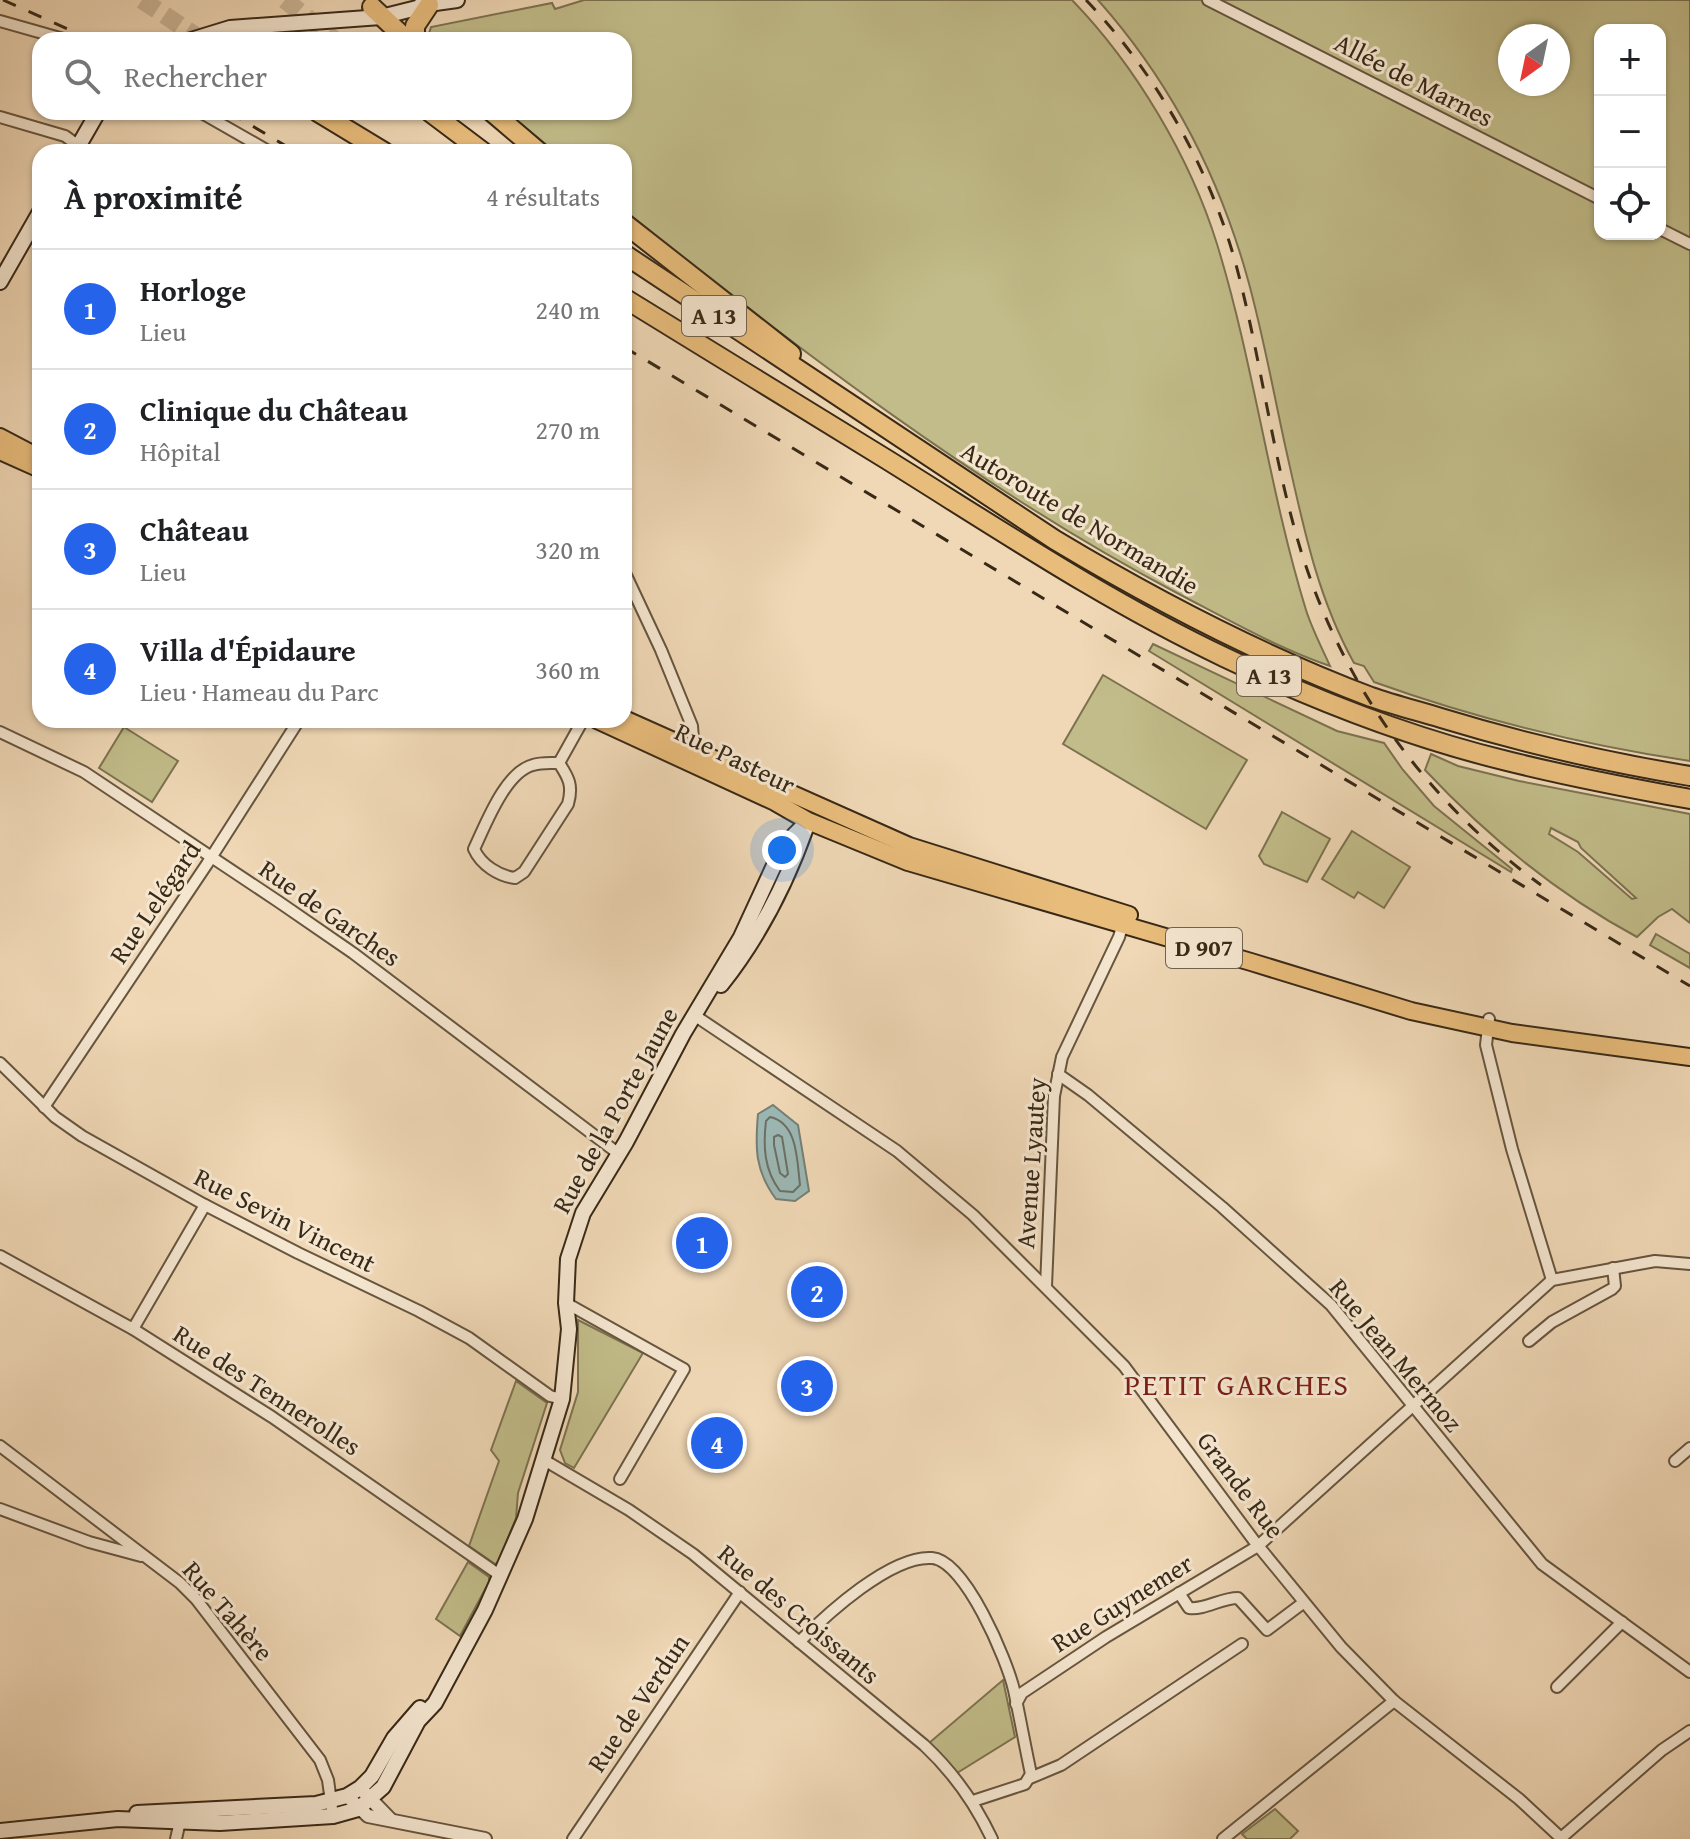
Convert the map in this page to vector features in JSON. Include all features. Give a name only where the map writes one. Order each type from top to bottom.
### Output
[{"type":"highway","points":[[415,32],[415,26],[429,5]]},
{"type":"highway","points":[[377,12],[398,32]]},
{"type":"highway","points":[[331,120],[371,144]]},
{"type":"highway","points":[[441,120],[472,144]]},
{"type":"highway","points":[[501,120],[530,144]]},
{"type":"highway","points":[[632,229],[792,355],[805,376]]},
{"type":"highway","name":"Autoroute de Normandie","points":[[632,259],[1066,547],[1126,583],[1238,640],[1373,697],[1511,739],[1616,764],[1690,776]]},
{"type":"highway","name":"Autoroute de Normandie","points":[[632,303],[1042,558],[1227,659],[1408,731],[1504,761],[1690,799]]},
{"type":"main road","points":[[213,32],[457,0]]},
{"type":"main road","points":[[243,26],[264,16],[345,9],[377,12]]},
{"type":"main road","points":[[83,144],[94,120]]},
{"type":"main road","points":[[0,282],[32,226]]},
{"type":"main road","points":[[0,437],[32,454]]},
{"type":"main road","points":[[0,451],[32,465]]},
{"type":"main road","name":"Rue Pasteur","points":[[632,723],[689,748],[812,814]]},
{"type":"main road","name":"Rue Pasteur","points":[[614,728],[775,802],[812,814]]},
{"type":"main road","name":"D 907","points":[[812,814],[1411,1011],[1690,1057]]},
{"type":"main road","name":"D 907","points":[[812,814],[848,838],[878,852],[1125,919]]},
{"type":"main road","name":"Rue de la Porte Jaune","points":[[0,1831],[118,1819],[220,1823],[364,1805],[393,1771],[418,1721],[435,1703],[466,1645],[501,1576],[525,1519],[562,1399],[569,1329],[566,1303],[568,1259],[575,1233],[587,1206],[619,1154],[697,1010],[756,936],[812,814]]},
{"type":"main road","points":[[848,838],[877,833],[878,852]]},
{"type":"main road","name":"D 907","points":[[1488,1024],[1690,1048]]},
{"type":"main road","name":"Rue de la Porte Jaune","points":[[118,1819],[162,1810],[332,1809],[372,1776],[394,1738],[410,1718],[439,1692]]},
{"type":"street","name":"Allée de Marnes","points":[[1208,0],[1594,196]]},
{"type":"street","points":[[0,21],[39,32]]},
{"type":"street","points":[[0,117],[65,136],[74,144]]},
{"type":"street","points":[[214,120],[256,144]]},
{"type":"street","points":[[1666,232],[1690,244]]},
{"type":"street","points":[[632,588],[692,726],[693,739],[689,748]]},
{"type":"street","name":"Rue Lelégard","points":[[44,1107],[294,728]]},
{"type":"street","points":[[559,763],[579,728]]},
{"type":"street","name":"Rue de Garches","points":[[0,732],[84,772],[353,953],[619,1154]]},
{"type":"street","points":[[559,763],[570,779],[568,804],[524,872],[515,878],[505,877],[479,860],[474,849],[514,778],[530,765],[559,763]]},
{"type":"street","name":"Avenue Lyautey","points":[[1046,1286],[1054,1096],[1058,1074],[1062,1057],[1125,919]]},
{"type":"street","name":"Grande Rue","points":[[697,1010],[897,1151],[973,1215],[1124,1366],[1258,1546],[1341,1647],[1394,1701],[1519,1799],[1562,1839]]},
{"type":"street","points":[[1488,1024],[1486,1045],[1512,1149],[1552,1280],[1655,1261],[1690,1264]]},
{"type":"street","name":"Rue Sevin Vincent","points":[[0,1063],[44,1107],[82,1136],[205,1205],[469,1338],[550,1396],[562,1399]]},
{"type":"street","name":"Rue Jean Mermoz","points":[[1058,1074],[1088,1095],[1222,1207],[1331,1305],[1542,1564],[1690,1672]]},
{"type":"street","points":[[133,1329],[205,1205]]},
{"type":"street","name":"Rue des Tennerolles","points":[[0,1256],[133,1329],[272,1417],[501,1576]]},
{"type":"street","points":[[1529,1341],[1552,1322],[1612,1289],[1615,1286],[1613,1268]]},
{"type":"street","name":"Rue Guynemer","points":[[1016,1704],[1022,1693],[1106,1637],[1258,1546],[1552,1280]]},
{"type":"street","points":[[566,1303],[684,1369],[620,1479]]},
{"type":"street","name":"Rue Tahère","points":[[0,1446],[180,1583],[196,1599],[320,1760],[328,1780],[332,1809]]},
{"type":"street","points":[[1675,1461],[1690,1448]]},
{"type":"street","name":"Rue des Croissants","points":[[544,1460],[629,1510],[693,1554],[924,1745],[973,1801],[992,1839]]},
{"type":"street","points":[[0,1509],[89,1542],[147,1558]]},
{"type":"street","points":[[799,1642],[882,1573],[907,1563],[936,1558],[950,1567],[980,1608],[1011,1681],[1030,1778]]},
{"type":"street","name":"Rue de Verdun","points":[[573,1839],[740,1592]]},
{"type":"street","points":[[1179,1593],[1189,1608],[1196,1609],[1226,1598],[1238,1598],[1267,1630],[1303,1603]]},
{"type":"street","points":[[1557,1687],[1622,1622]]},
{"type":"street","points":[[973,1801],[1025,1784],[1030,1778],[1061,1765],[1242,1644]]},
{"type":"street","points":[[1223,1839],[1394,1701]]},
{"type":"street","points":[[1562,1839],[1662,1750],[1690,1731]]},
{"type":"street","points":[[360,1788],[368,1816],[485,1839]]},
{"type":"street","points":[[347,1796],[364,1805]]},
{"type":"street","points":[[176,1839],[180,1821]]},
{"type":"shaded area","points":[[584,0],[1072,0],[1117,53],[1158,114],[1206,211],[1230,289],[1293,565],[1308,617],[1330,666],[1271,642],[1103,552],[961,463],[824,366],[632,218],[632,144],[538,144],[511,120],[632,120],[632,32],[429,32],[431,27],[552,3],[555,9]]},
{"type":"shaded area","points":[[1098,0],[1690,0],[1690,761],[1570,739],[1452,708],[1374,682],[1364,666],[1354,663],[1330,611],[1312,557],[1263,341],[1236,241],[1207,167],[1148,63]]},
{"type":"shaded area","points":[[1153,644],[1337,731],[1384,743],[1434,806],[1512,869],[1511,872],[1149,651]]},
{"type":"shaded area","points":[[1103,675],[1247,760],[1206,829],[1063,744]]},
{"type":"shaded area","points":[[123,728],[178,761],[152,802],[99,768]]},
{"type":"shaded area","points":[[1431,754],[1458,766],[1519,781],[1690,814],[1690,923],[1672,909],[1658,917],[1637,937],[1607,920],[1551,883],[1498,841],[1425,770]],"holes":[[[1551,828],[1578,842],[1581,848],[1636,898],[1632,899],[1578,852],[1549,834]]]},
{"type":"shaded area","points":[[1282,812],[1330,839],[1307,882],[1264,864],[1259,856]]},
{"type":"shaded area","points":[[1352,831],[1410,867],[1384,908],[1358,892],[1354,898],[1322,879]]},
{"type":"shaded area","points":[[1656,934],[1690,954],[1690,968],[1650,945]]},
{"type":"shaded area","points":[[578,1320],[643,1353],[574,1468],[565,1463],[560,1450],[578,1392]]},
{"type":"shaded area","points":[[516,1381],[547,1403],[518,1493],[516,1518],[495,1564],[469,1546],[499,1461],[491,1450]]},
{"type":"shaded area","points":[[468,1562],[489,1577],[489,1582],[460,1636],[436,1619]]},
{"type":"shaded area","points":[[1003,1680],[1015,1737],[957,1773],[929,1743]]},
{"type":"shaded area","points":[[1275,1809],[1298,1831],[1290,1839],[1247,1839],[1242,1834]]},
{"type":"water","points":[[773,1105],[798,1125],[809,1191],[795,1201],[776,1199],[760,1169],[758,1114]]},
{"type":"tunnel","points":[[142,0],[190,32]]},
{"type":"tunnel","points":[[285,0],[325,32]]},
{"type":"railway","points":[[3,0],[74,32]]},
{"type":"railway","points":[[1086,0],[1135,58],[1156,89],[1194,155],[1224,225],[1244,297],[1291,515],[1319,601],[1340,648],[1394,738],[1426,778],[1461,817],[1541,885]]},
{"type":"railway","points":[[242,120],[283,144]]},
{"type":"railway","points":[[632,352],[1690,986]]},
{"type":"place","name":"Horloge","points":[[702,1243]]},
{"type":"place","name":"Clinique du Château","points":[[817,1292]]},
{"type":"place","name":"Château","points":[[807,1386]]},
{"type":"place","name":"Villa d'Épidaure","points":[[717,1443]]},
{"type":"district","name":"PETIT GARCHES","points":[[1237,1385]]}]
